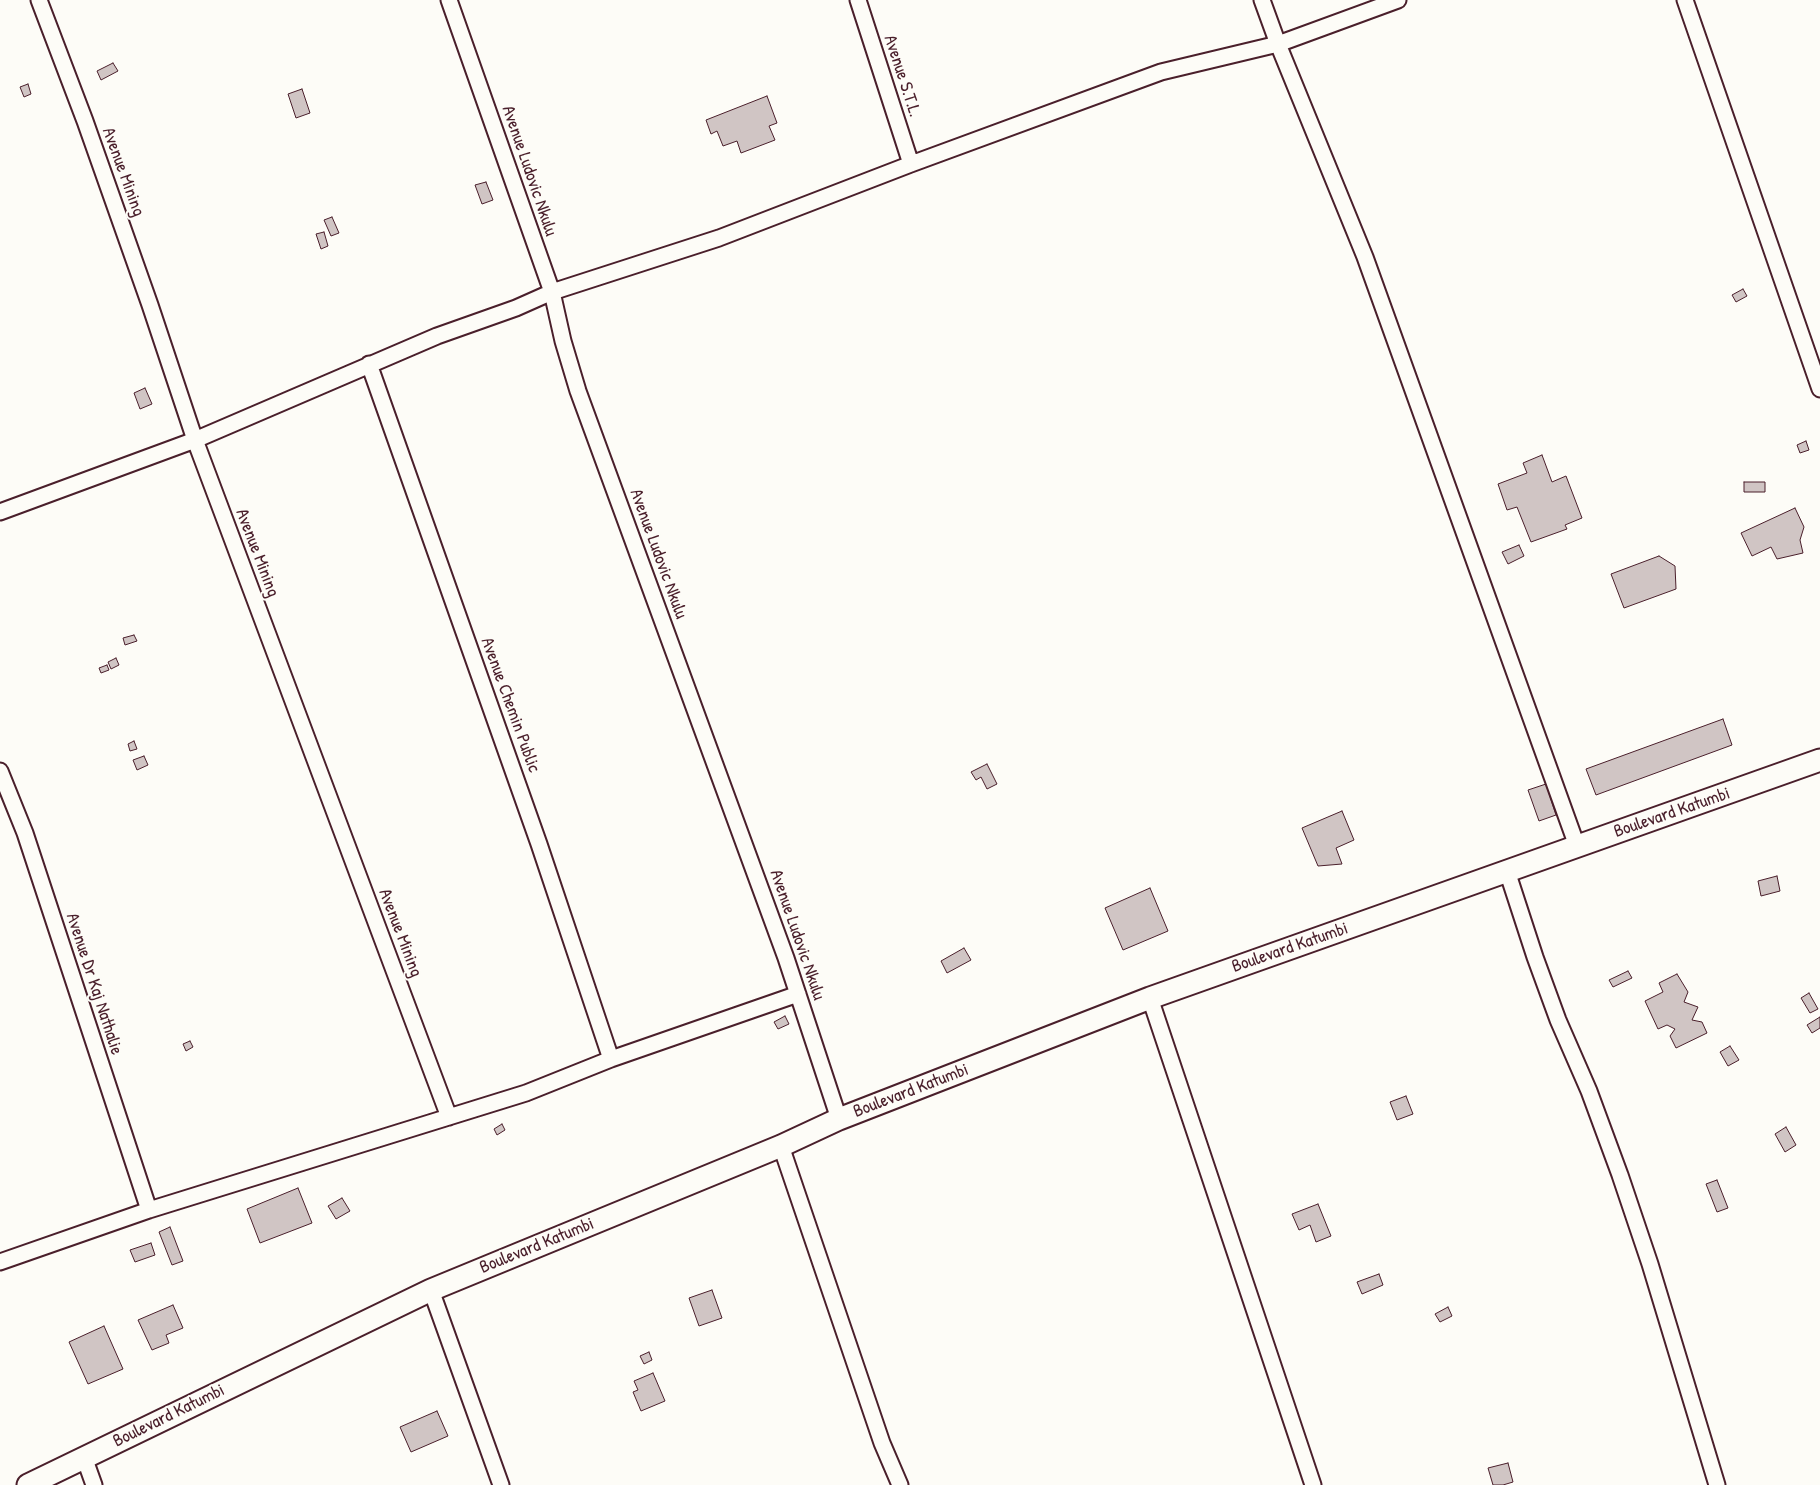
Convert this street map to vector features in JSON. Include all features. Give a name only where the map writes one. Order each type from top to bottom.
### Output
[{"type":"street","name":"Avenue Mining","points":[[39,0],[85,121],[195,440],[449,1117]]},
{"type":"street","name":"Avenue Ludovic Nkulu","points":[[449,0],[552,292],[563,342],[578,391],[783,949],[839,1119]]},
{"type":"street","name":"Avenue S.T.L.","points":[[858,0],[911,164]]},
{"type":"street","points":[[1262,0],[1278,44],[1365,257],[1577,846]]},
{"type":"street","points":[[0,512],[195,440],[436,336],[516,308],[552,292],[718,238],[911,164],[1161,72],[1278,44],[1398,0]]},
{"type":"street","points":[[1685,0],[1820,389]]},
{"type":"street","name":"Avenue Chemin Public","points":[[369,364],[539,844],[611,1059]]},
{"type":"street","name":"Boulevard Katumbi","points":[[28,1485],[431,1290],[781,1146],[839,1119],[1150,998],[1820,760]]},
{"type":"street","name":"Avenue Dr Kaj Nathalie","points":[[0,771],[25,833],[149,1210]]},
{"type":"street","points":[[1507,872],[1558,1020],[1589,1092],[1620,1175],[1650,1264],[1718,1485]]},
{"type":"street","points":[[0,1262],[149,1210],[526,1093],[611,1059],[798,994]]},
{"type":"street","points":[[1150,998],[1313,1485]]},
{"type":"street","points":[[781,1146],[882,1443],[900,1485]]},
{"type":"street","points":[[431,1290],[501,1485]]},
{"type":"street","points":[[84,1457],[94,1485]]},
{"type":"building","points":[[113,63],[118,71],[101,80],[97,71]]},
{"type":"building","points":[[28,84],[31,94],[24,97],[20,87]]},
{"type":"building","points":[[302,89],[310,113],[296,118],[288,94]]},
{"type":"building","points":[[767,96],[777,123],[769,126],[775,140],[741,153],[737,141],[723,146],[717,131],[711,134],[706,120]]},
{"type":"building","points":[[486,182],[493,200],[482,204],[475,185]]},
{"type":"building","points":[[332,217],[339,233],[331,236],[324,220]]},
{"type":"building","points":[[324,232],[328,246],[321,249],[316,234]]},
{"type":"building","points":[[1743,289],[1747,296],[1736,302],[1732,295]]},
{"type":"building","points":[[145,388],[152,404],[140,409],[134,393]]},
{"type":"building","points":[[1806,441],[1809,450],[1800,453],[1797,445]]},
{"type":"building","points":[[1542,455],[1552,482],[1566,476],[1582,518],[1565,525],[1567,529],[1531,542],[1517,507],[1507,510],[1498,484],[1527,473],[1523,463]]},
{"type":"building","points":[[1744,482],[1765,482],[1765,492],[1744,492]]},
{"type":"building","points":[[1795,508],[1804,527],[1800,540],[1803,553],[1777,559],[1771,547],[1752,556],[1741,533]]},
{"type":"building","points":[[1519,545],[1524,556],[1508,564],[1502,552]]},
{"type":"building","points":[[1659,556],[1675,566],[1676,589],[1624,608],[1611,574]]},
{"type":"building","points":[[134,635],[137,641],[125,645],[123,638]]},
{"type":"building","points":[[116,658],[119,665],[111,669],[108,662]]},
{"type":"building","points":[[107,665],[109,670],[101,673],[99,668]]},
{"type":"building","points":[[1723,719],[1732,745],[1596,795],[1586,769]]},
{"type":"building","points":[[134,741],[137,749],[130,751],[128,744]]},
{"type":"building","points":[[144,756],[148,765],[137,770],[133,760]]},
{"type":"building","points":[[987,764],[997,784],[987,789],[981,777],[976,780],[971,772]]},
{"type":"building","points":[[1546,784],[1556,815],[1539,821],[1528,790]]},
{"type":"building","points":[[1342,811],[1354,840],[1336,848],[1342,864],[1318,866],[1302,828]]},
{"type":"building","points":[[1777,876],[1780,891],[1761,896],[1758,881]]},
{"type":"building","points":[[1150,888],[1168,931],[1123,950],[1105,908]]},
{"type":"building","points":[[964,948],[971,960],[947,973],[941,961]]},
{"type":"building","points":[[1628,971],[1632,978],[1613,987],[1609,980]]},
{"type":"building","points":[[1677,974],[1688,992],[1684,1002],[1698,1007],[1692,1020],[1702,1022],[1707,1033],[1676,1048],[1670,1036],[1675,1029],[1667,1025],[1658,1029],[1645,1001],[1663,992],[1659,983]]},
{"type":"building","points":[[1809,993],[1818,1009],[1810,1013],[1801,998]]},
{"type":"building","points":[[785,1016],[789,1024],[778,1029],[774,1022]]},
{"type":"building","points":[[1820,1017],[1820,1028],[1812,1033],[1807,1025]]},
{"type":"building","points":[[190,1041],[193,1047],[186,1051],[183,1044]]},
{"type":"building","points":[[1730,1046],[1739,1060],[1728,1066],[1720,1052]]},
{"type":"building","points":[[1406,1096],[1413,1114],[1397,1120],[1390,1102]]},
{"type":"building","points":[[502,1124],[505,1130],[497,1135],[494,1129]]},
{"type":"building","points":[[1786,1127],[1796,1145],[1785,1152],[1775,1134]]},
{"type":"building","points":[[1717,1180],[1728,1208],[1717,1212],[1706,1184]]},
{"type":"building","points":[[298,1188],[312,1223],[260,1243],[247,1209]]},
{"type":"building","points":[[342,1198],[350,1211],[336,1219],[328,1206]]},
{"type":"building","points":[[1318,1204],[1331,1236],[1316,1242],[1310,1225],[1299,1230],[1292,1214]]},
{"type":"building","points":[[170,1227],[183,1261],[172,1265],[159,1232]]},
{"type":"building","points":[[151,1243],[155,1255],[135,1262],[130,1250]]},
{"type":"building","points":[[1379,1274],[1383,1285],[1362,1294],[1357,1282]]},
{"type":"building","points":[[712,1290],[722,1318],[699,1326],[689,1298]]},
{"type":"building","points":[[173,1305],[183,1328],[166,1335],[169,1343],[152,1350],[138,1320]]},
{"type":"building","points":[[1448,1307],[1452,1316],[1440,1322],[1435,1314]]},
{"type":"building","points":[[104,1326],[123,1369],[88,1384],[69,1342]]},
{"type":"building","points":[[649,1352],[652,1360],[644,1364],[640,1356]]},
{"type":"building","points":[[653,1373],[665,1401],[641,1411],[633,1392],[638,1390],[634,1381]]},
{"type":"building","points":[[437,1411],[448,1436],[411,1452],[400,1427]]},
{"type":"building","points":[[1508,1463],[1513,1482],[1493,1485],[1488,1468]]}]
